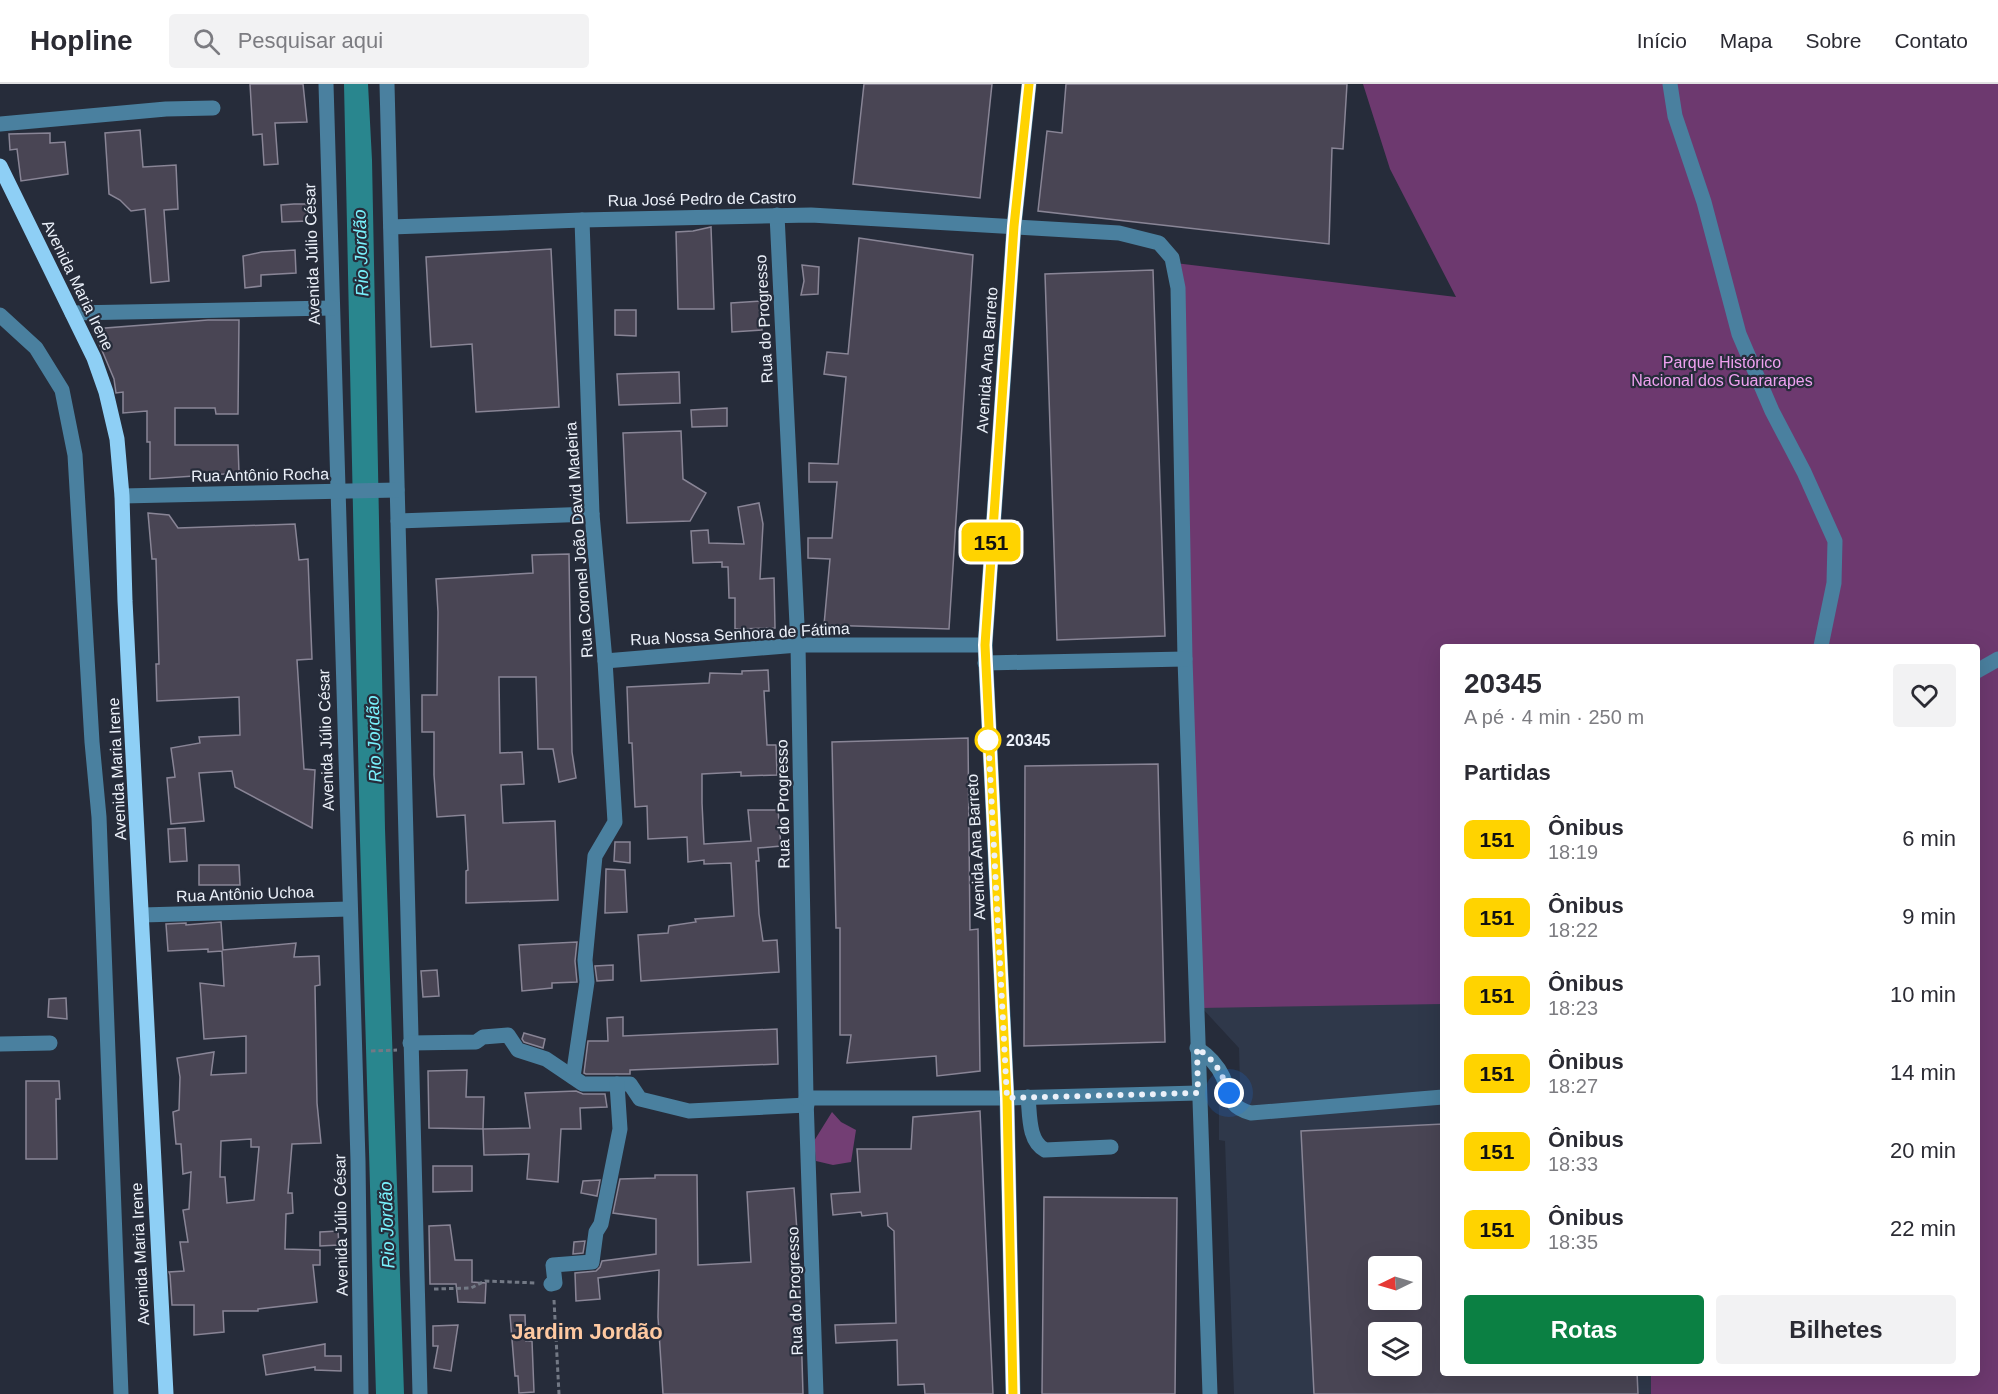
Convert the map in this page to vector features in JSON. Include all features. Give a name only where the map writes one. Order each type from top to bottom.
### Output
[{"type":"main road","name":"Avenida Maria Irene","points":[[0,166],[94,358],[106,392],[117,439],[123,496],[125,602],[166,1394]]},
{"type":"street","name":"Avenida Júlio César","points":[[326,84],[340,492],[362,1394]]},
{"type":"street","points":[[387,84],[394,490],[398,521],[405,1047],[420,1394]]},
{"type":"street","name":"Avenida Ana Barreto","points":[[1013,1394],[1007,1098],[985,645],[1014,226],[1029,84]]},
{"type":"street","points":[[1670,84],[1675,116],[1704,202],[1739,334],[1772,411],[1804,472],[1835,541],[1834,584],[1821,644]]},
{"type":"street","points":[[0,124],[166,109],[213,108]]},
{"type":"street","name":"Rua do Progresso","points":[[777,215],[798,645],[807,1101],[816,1394]]},
{"type":"street","name":"Rua José Pedro de Castro","points":[[391,227],[811,215],[1119,233],[1160,243],[1172,258],[1178,288],[1185,659],[1210,1394]]},
{"type":"street","name":"Rua Coronel João David Madeira","points":[[573,1077],[587,982],[585,960],[595,856],[615,822],[605,661],[592,514],[582,220]]},
{"type":"street","points":[[72,313],[332,308]]},
{"type":"street","points":[[0,315],[36,348],[62,390],[75,455],[92,742],[99,816],[121,1394]]},
{"type":"street","name":"Rua Antônio Rocha","points":[[123,496],[394,490]]},
{"type":"street","points":[[398,521],[592,514]]},
{"type":"street","name":"Rua Nossa Senhora de Fátima","points":[[605,661],[798,645],[985,645]]},
{"type":"street","points":[[985,663],[1185,659]]},
{"type":"street","points":[[1980,669],[1998,659]]},
{"type":"street","name":"Rua Antônio Uchoa","points":[[142,915],[349,909]]},
{"type":"street","points":[[405,1047],[476,1042],[483,1037],[508,1035],[518,1050],[546,1059],[583,1084],[630,1084],[640,1099],[689,1111],[807,1101],[1198,1093]]},
{"type":"street","points":[[0,1044],[50,1043]]},
{"type":"street","points":[[1197,1048],[1217,1065],[1233,1104],[1251,1113],[1440,1098]]},
{"type":"street","points":[[551,1284],[555,1282],[553,1265],[592,1262],[596,1232],[601,1224],[620,1129],[617,1084]]},
{"type":"street","points":[[1028,1097],[1032,1133],[1040,1147],[1046,1150],[1112,1147]]},
{"type":"path","points":[[363,1052],[405,1047]]},
{"type":"path","points":[[417,1289],[471,1288],[485,1281],[551,1284],[560,1394]]},
{"type":"shaded area","points":[[1440,994],[1440,1376],[1651,1376],[1651,1394],[1234,1394],[1225,1141],[1219,1140],[1219,1086],[1240,1084],[1239,1048],[1202,1008]]},
{"type":"shaded area","points":[[832,1112],[841,1122],[856,1130],[851,1162],[833,1165],[816,1161],[814,1141]]},
{"type":"green space","name":"Parque Histórico Nacional dos Guararapes","points":[[1363,84],[1998,84],[1998,1394],[1651,1394],[1651,1376],[1980,1376],[1980,644],[1440,644],[1440,1004],[1202,1008],[1175,263],[1456,297],[1390,169]]},
{"type":"water","name":"Rio Jordão","points":[[344,84],[368,84],[372,160],[385,829],[404,1394],[376,1394],[360,841]]},
{"type":"building","points":[[250,84],[303,84],[307,122],[275,123],[278,164],[264,165],[262,134],[253,135]]},
{"type":"building","points":[[864,84],[992,84],[980,198],[853,184]]},
{"type":"building","points":[[1066,84],[1347,84],[1343,149],[1332,148],[1329,244],[1038,211],[1047,131],[1062,133]]},
{"type":"building","points":[[140,130],[143,167],[176,165],[178,209],[164,210],[169,281],[151,283],[145,209],[131,211],[120,200],[109,194],[105,133]]},
{"type":"building","points":[[50,133],[50,143],[65,142],[68,174],[21,181],[17,149],[10,150],[9,134]]},
{"type":"building","points":[[307,204],[308,221],[282,222],[281,205]]},
{"type":"building","points":[[711,227],[714,309],[678,309],[676,232]]},
{"type":"building","points":[[859,238],[973,255],[949,629],[824,625],[830,559],[808,558],[808,538],[832,538],[837,482],[809,482],[809,463],[838,464],[846,377],[824,374],[827,352],[848,354]]},
{"type":"building","points":[[551,249],[559,407],[476,412],[472,344],[431,347],[426,257]]},
{"type":"building","points":[[295,250],[296,273],[261,275],[261,286],[245,288],[243,256]]},
{"type":"building","points":[[802,265],[819,267],[818,294],[801,295],[804,281]]},
{"type":"building","points":[[1153,270],[1165,636],[1057,640],[1045,274]]},
{"type":"building","points":[[761,301],[762,330],[732,332],[731,303]]},
{"type":"building","points":[[615,310],[636,310],[636,336],[615,335]]},
{"type":"building","points":[[208,320],[239,320],[238,414],[216,414],[215,408],[175,408],[175,445],[238,445],[239,473],[150,479],[147,411],[123,413],[123,392],[116,393],[114,379],[93,329]]},
{"type":"building","points":[[679,372],[680,403],[619,405],[617,374]]},
{"type":"building","points":[[727,408],[727,426],[692,427],[691,410]]},
{"type":"building","points":[[681,431],[683,479],[706,493],[690,521],[627,523],[623,433]]},
{"type":"building","points":[[759,503],[763,524],[760,579],[774,578],[775,628],[735,629],[735,598],[729,598],[728,567],[722,567],[722,562],[693,563],[691,531],[708,530],[709,543],[744,544],[738,507]]},
{"type":"building","points":[[148,513],[169,515],[178,528],[295,524],[299,560],[308,559],[312,659],[297,660],[304,769],[315,770],[312,828],[235,787],[232,771],[199,773],[204,821],[171,824],[167,778],[175,777],[171,748],[200,743],[199,737],[240,735],[239,697],[157,701],[156,664],[159,664],[156,559],[152,559]]},
{"type":"building","points":[[569,554],[572,752],[576,778],[559,782],[553,749],[538,749],[536,677],[499,677],[500,753],[522,752],[524,784],[501,785],[503,823],[555,821],[558,900],[466,903],[466,871],[468,870],[465,815],[437,817],[434,732],[422,732],[422,695],[437,695],[436,579],[533,573],[532,555]]},
{"type":"building","points":[[768,670],[769,691],[764,691],[767,745],[776,745],[777,775],[741,776],[741,772],[702,774],[702,803],[704,844],[751,841],[748,810],[778,810],[781,846],[758,848],[759,861],[756,861],[763,941],[777,940],[779,972],[641,981],[638,935],[668,933],[669,926],[696,922],[695,919],[734,916],[731,863],[704,864],[704,860],[688,862],[687,837],[648,839],[647,806],[635,807],[627,687],[709,683],[710,673],[742,674],[742,671]]},
{"type":"building","points":[[968,738],[970,930],[978,929],[980,1071],[937,1076],[936,1056],[847,1063],[851,1035],[840,1035],[840,928],[836,928],[832,742]]},
{"type":"building","points":[[1158,764],[1165,1042],[1024,1046],[1025,766]]},
{"type":"building","points":[[185,828],[187,861],[170,862],[168,829]]},
{"type":"building","points":[[615,842],[630,842],[630,863],[614,861]]},
{"type":"building","points":[[199,865],[239,865],[240,885],[199,885]]},
{"type":"building","points":[[606,869],[625,870],[627,912],[605,913]]},
{"type":"building","points":[[221,922],[223,950],[296,943],[294,957],[319,956],[320,985],[315,986],[317,1103],[321,1143],[292,1144],[288,1193],[292,1193],[293,1213],[286,1214],[285,1249],[320,1250],[320,1265],[313,1265],[317,1302],[258,1309],[258,1311],[223,1311],[224,1332],[194,1335],[194,1305],[172,1305],[169,1272],[184,1271],[180,1242],[188,1242],[183,1210],[189,1209],[191,1172],[183,1174],[181,1144],[176,1144],[173,1112],[179,1110],[180,1077],[177,1058],[214,1052],[211,1075],[246,1073],[246,1036],[204,1039],[200,983],[224,986],[222,951],[208,952],[208,949],[168,951],[166,924],[186,923],[186,925]],"holes":[[[251,1139],[251,1147],[259,1147],[254,1200],[227,1203],[225,1177],[220,1177],[221,1141]]]},
{"type":"building","points":[[577,942],[575,961],[577,982],[552,983],[552,988],[522,991],[519,945]]},
{"type":"building","points":[[613,965],[613,980],[597,981],[595,966]]},
{"type":"building","points":[[437,970],[439,996],[423,997],[421,971]]},
{"type":"building","points":[[66,998],[67,1019],[48,1017],[49,999]]},
{"type":"building","points":[[623,1017],[623,1036],[777,1029],[778,1064],[630,1070],[630,1074],[584,1073],[588,1041],[608,1041],[607,1018]]},
{"type":"building","points":[[524,1033],[545,1039],[543,1048],[524,1042],[522,1039]]},
{"type":"building","points":[[467,1070],[466,1097],[484,1097],[483,1129],[429,1128],[428,1071]]},
{"type":"building","points":[[26,1081],[59,1081],[60,1099],[56,1099],[57,1159],[26,1159]]},
{"type":"building","points":[[576,1091],[583,1094],[605,1094],[607,1107],[580,1108],[581,1129],[561,1129],[558,1182],[527,1179],[529,1154],[484,1155],[483,1129],[530,1128],[525,1093]]},
{"type":"building","points":[[980,1111],[993,1394],[925,1394],[924,1384],[898,1385],[897,1340],[836,1343],[835,1325],[896,1323],[894,1231],[888,1226],[887,1213],[862,1216],[861,1212],[833,1215],[831,1194],[860,1192],[857,1149],[911,1149],[913,1117]]},
{"type":"building","points":[[1440,1124],[1440,1376],[1637,1376],[1638,1394],[1314,1394],[1301,1131]]},
{"type":"building","points":[[433,1166],[472,1166],[472,1191],[433,1192]]},
{"type":"building","points":[[655,1175],[697,1175],[698,1265],[751,1262],[747,1192],[794,1188],[799,1260],[803,1394],[663,1394],[658,1317],[659,1270],[598,1278],[600,1299],[576,1301],[575,1273],[596,1271],[602,1261],[656,1254],[656,1219],[613,1213],[620,1179],[655,1178]]},
{"type":"building","points":[[600,1180],[597,1196],[581,1193],[583,1181]]},
{"type":"building","points":[[1044,1197],[1177,1198],[1175,1394],[1042,1394]]},
{"type":"building","points":[[450,1225],[455,1260],[472,1260],[472,1282],[486,1283],[485,1303],[458,1302],[456,1284],[430,1284],[429,1226]]},
{"type":"building","points":[[338,1231],[339,1245],[320,1246],[320,1232]]},
{"type":"building","points":[[585,1241],[583,1253],[573,1254],[574,1242]]},
{"type":"building","points":[[510,1315],[525,1315],[526,1341],[532,1341],[534,1392],[519,1393],[518,1376],[515,1376]]},
{"type":"building","points":[[458,1325],[451,1371],[434,1368],[438,1346],[433,1346],[433,1326]]},
{"type":"building","points":[[325,1344],[325,1356],[341,1356],[341,1371],[315,1370],[315,1367],[266,1375],[263,1355]]},
{"type":"bus line","name":"151","points":[[1013,1394],[1007,1098],[985,645],[1014,226],[1029,84]]},
{"type":"place","name":"20345","points":[[988,740]]},
{"type":"district","name":"Jardim Jordão","points":[[587,1331]]},
{"type":"route","points":[[988,740],[988,733],[1007,1098],[1198,1093],[1197,1048],[1217,1065],[1229,1093]]}]
